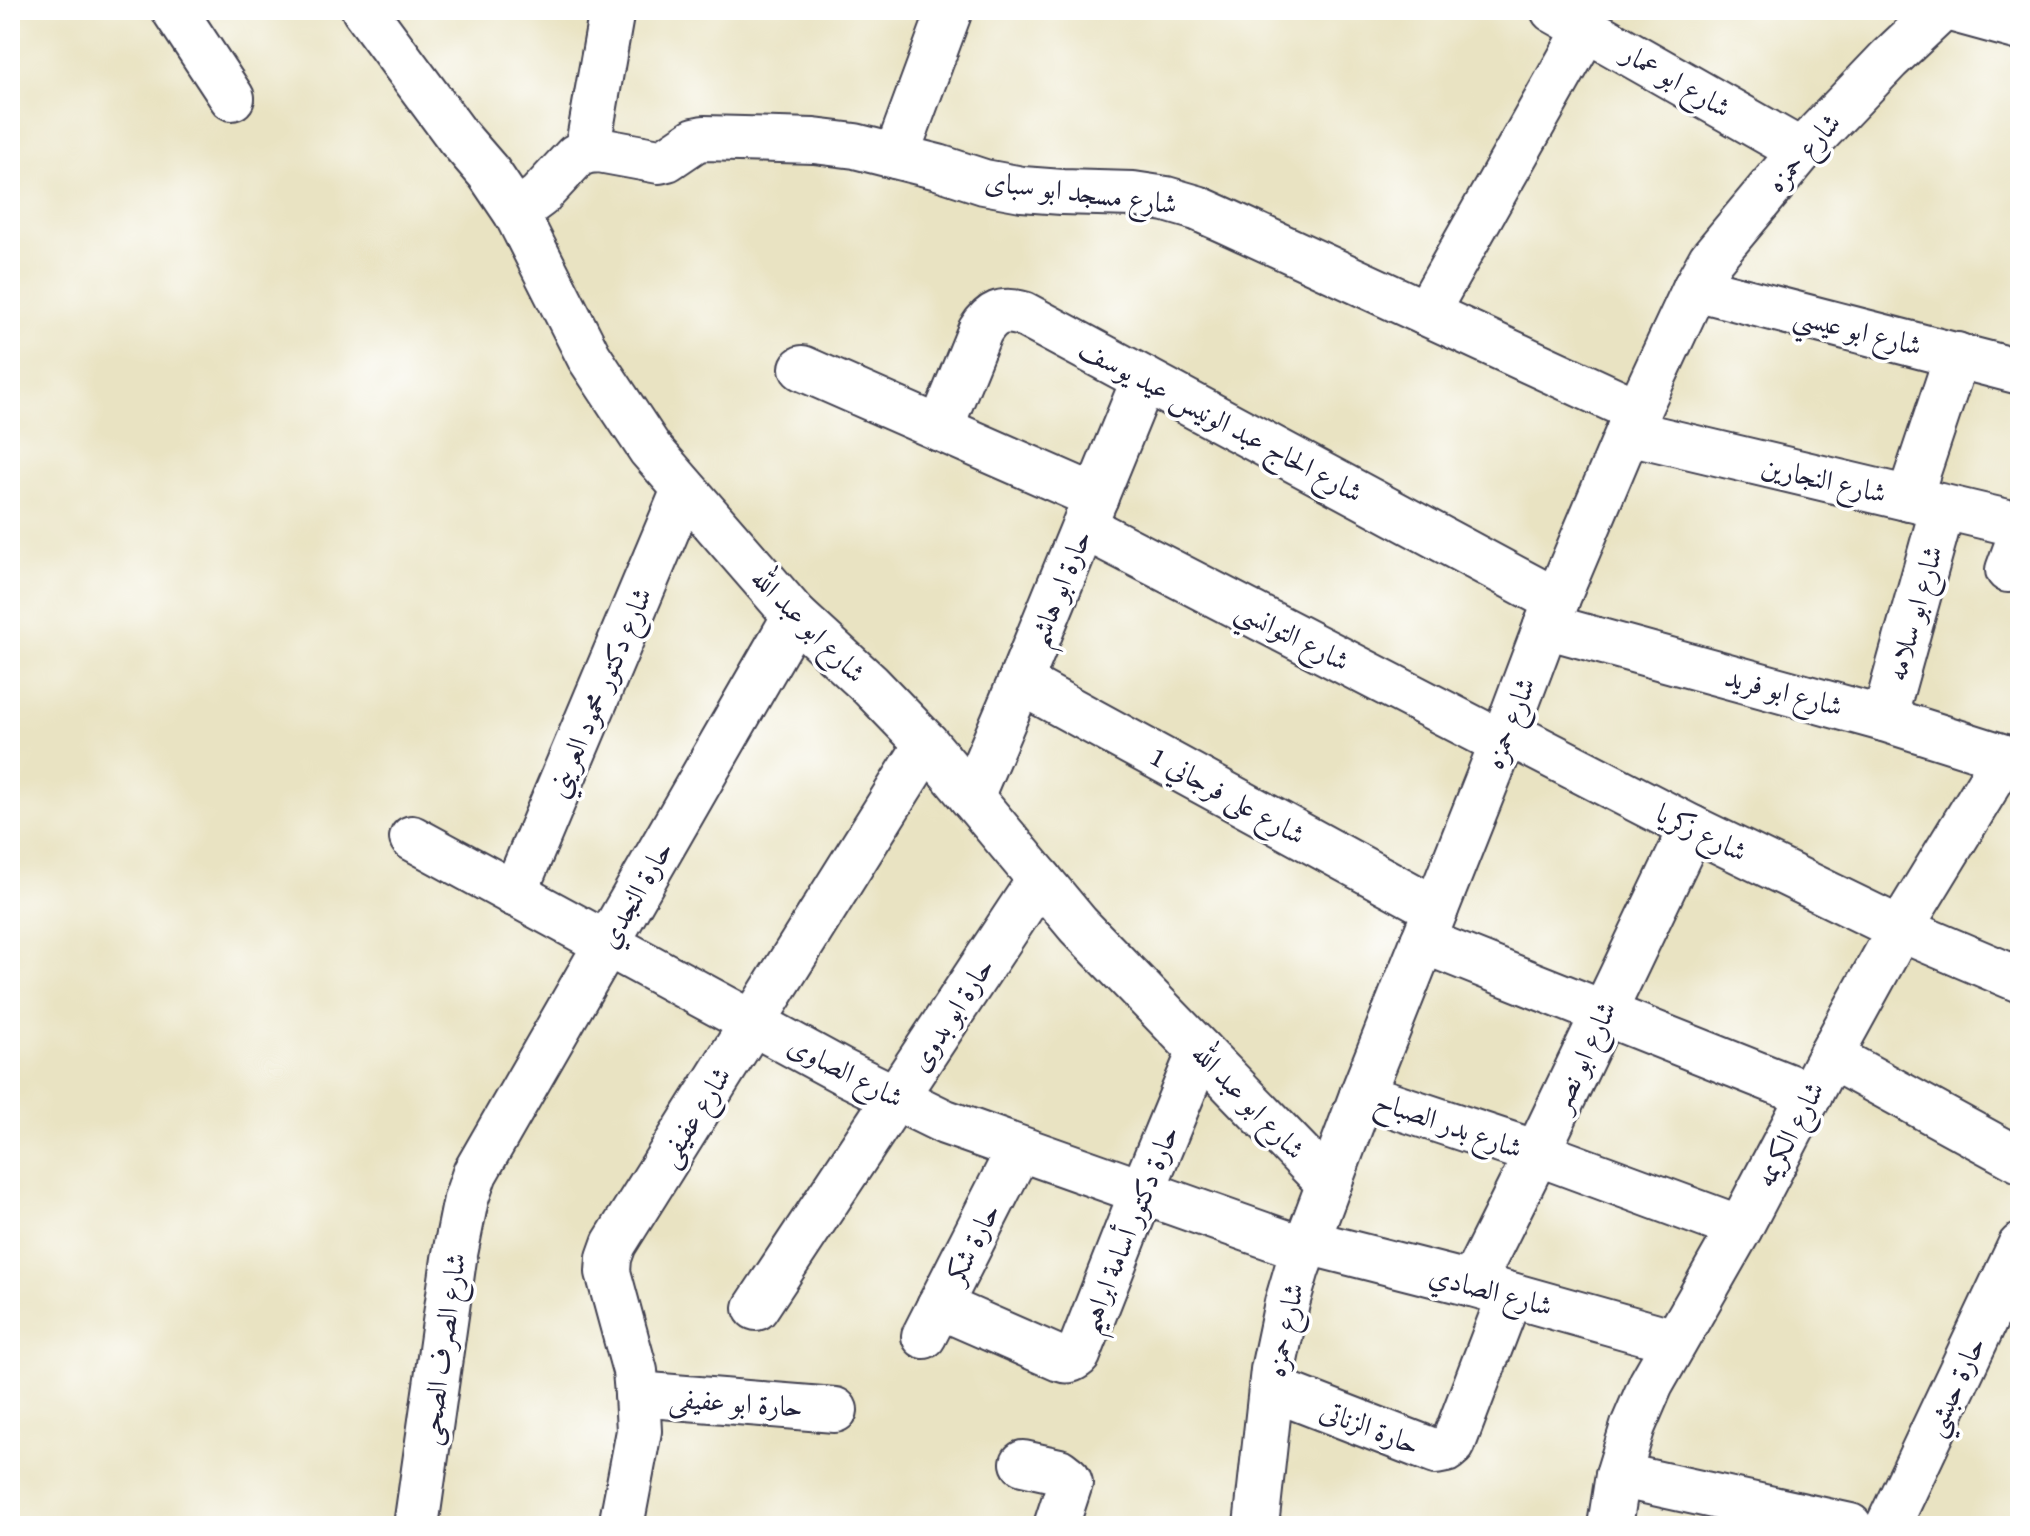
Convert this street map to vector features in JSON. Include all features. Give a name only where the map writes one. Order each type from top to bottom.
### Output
[{"type":"street","points":[[174,10],[232,98]]},
{"type":"street","name":"شارع ابو عبد الله","points":[[364,10],[516,213],[589,357],[650,449],[795,616],[870,685],[927,744],[1078,925],[1329,1184]]},
{"type":"street","points":[[516,213],[539,196],[576,156],[587,151],[612,10]]},
{"type":"street","points":[[896,156],[950,10]]},
{"type":"street","name":"شارع حمزه","points":[[1256,1526],[1277,1348],[1287,1303],[1306,1246],[1362,1095],[1552,613],[1633,422],[1711,259],[1801,151],[1941,10]]},
{"type":"street","points":[[1954,10],[2020,28]]},
{"type":"street","points":[[1426,313],[1570,19]]},
{"type":"street","name":"شارع ابو عمار","points":[[1570,19],[1801,151]]},
{"type":"street","name":"شارع مسجد ابو سباى","points":[[587,151],[599,150],[659,161],[695,140],[814,141],[855,146],[984,182],[1022,189],[1133,194],[1166,199],[1197,208],[1426,313],[1633,422]]},
{"type":"street","name":"شارع ابو عيسي","points":[[1695,288],[2020,372]]},
{"type":"street","name":"شارع الحاج عبد الونيس عيد يوسف","points":[[940,429],[980,331],[987,320],[1010,310],[1144,379],[1552,613]]},
{"type":"street","name":"شارع ابو سلامه","points":[[1884,719],[1957,355]]},
{"type":"street","name":"شارع التوانسي","points":[[802,368],[940,429],[1504,738]]},
{"type":"street","name":"حارة ابو هاشم","points":[[971,797],[1144,379]]},
{"type":"street","name":"شارع النجارين","points":[[1633,422],[1926,503],[2020,525]]},
{"type":"street","name":"شارع دكتور محمود العريني","points":[[514,894],[684,490]]},
{"type":"street","name":"شارع ابو فريد","points":[[1552,613],[2013,760]]},
{"type":"street","name":"حارة النجدي","points":[[475,1173],[795,616]]},
{"type":"street","name":"شارع على فرجاني 1","points":[[1020,682],[1430,925],[1603,1012],[1810,1095]]},
{"type":"street","name":"شارع زكريا","points":[[1504,738],[1900,929],[2020,980]]},
{"type":"street","name":"شارع عفيفى","points":[[621,1526],[639,1431],[635,1371],[608,1272],[614,1244],[927,744]]},
{"type":"street","name":"شارع الكريمه","points":[[1610,1526],[1618,1475],[1633,1426],[1651,1384],[1740,1228],[1900,929],[2013,760]]},
{"type":"street","name":"شارع ابو نصر","points":[[1491,1289],[1537,1153],[1692,828]]},
{"type":"street","name":"شارع الصاوى","points":[[412,838],[843,1072],[945,1122],[1306,1246]]},
{"type":"street","name":"حارة ابو بدوى","points":[[756,1308],[1040,879]]},
{"type":"street","name":"حارة دكتور أسامة ابراهيم","points":[[932,1321],[1066,1361],[1078,1355],[1200,1051]]},
{"type":"street","points":[[1830,1056],[2020,1160]]},
{"type":"street","name":"شارع بدر الصباح","points":[[1362,1095],[1537,1153],[1740,1228]]},
{"type":"street","name":"حارة شكر","points":[[932,1321],[1019,1149]]},
{"type":"street","name":"شارع الصرف الصحى","points":[[416,1526],[454,1259],[466,1199],[475,1173]]},
{"type":"street","name":"شارع الصادي","points":[[1306,1246],[1491,1289],[1675,1341]]},
{"type":"street","name":"حارة حبشي","points":[[1888,1526],[2019,1248]]},
{"type":"street","name":"حارة الزناتى","points":[[1271,1388],[1436,1452],[1446,1450],[1453,1444],[1491,1289]]},
{"type":"street","name":"حارة ابو عفيفى","points":[[637,1394],[835,1410]]},
{"type":"street","points":[[1023,1463],[1059,1471],[1068,1478],[1070,1483],[1063,1524]]},
{"type":"street","points":[[1618,1475],[1777,1518],[1850,1526]]}]
